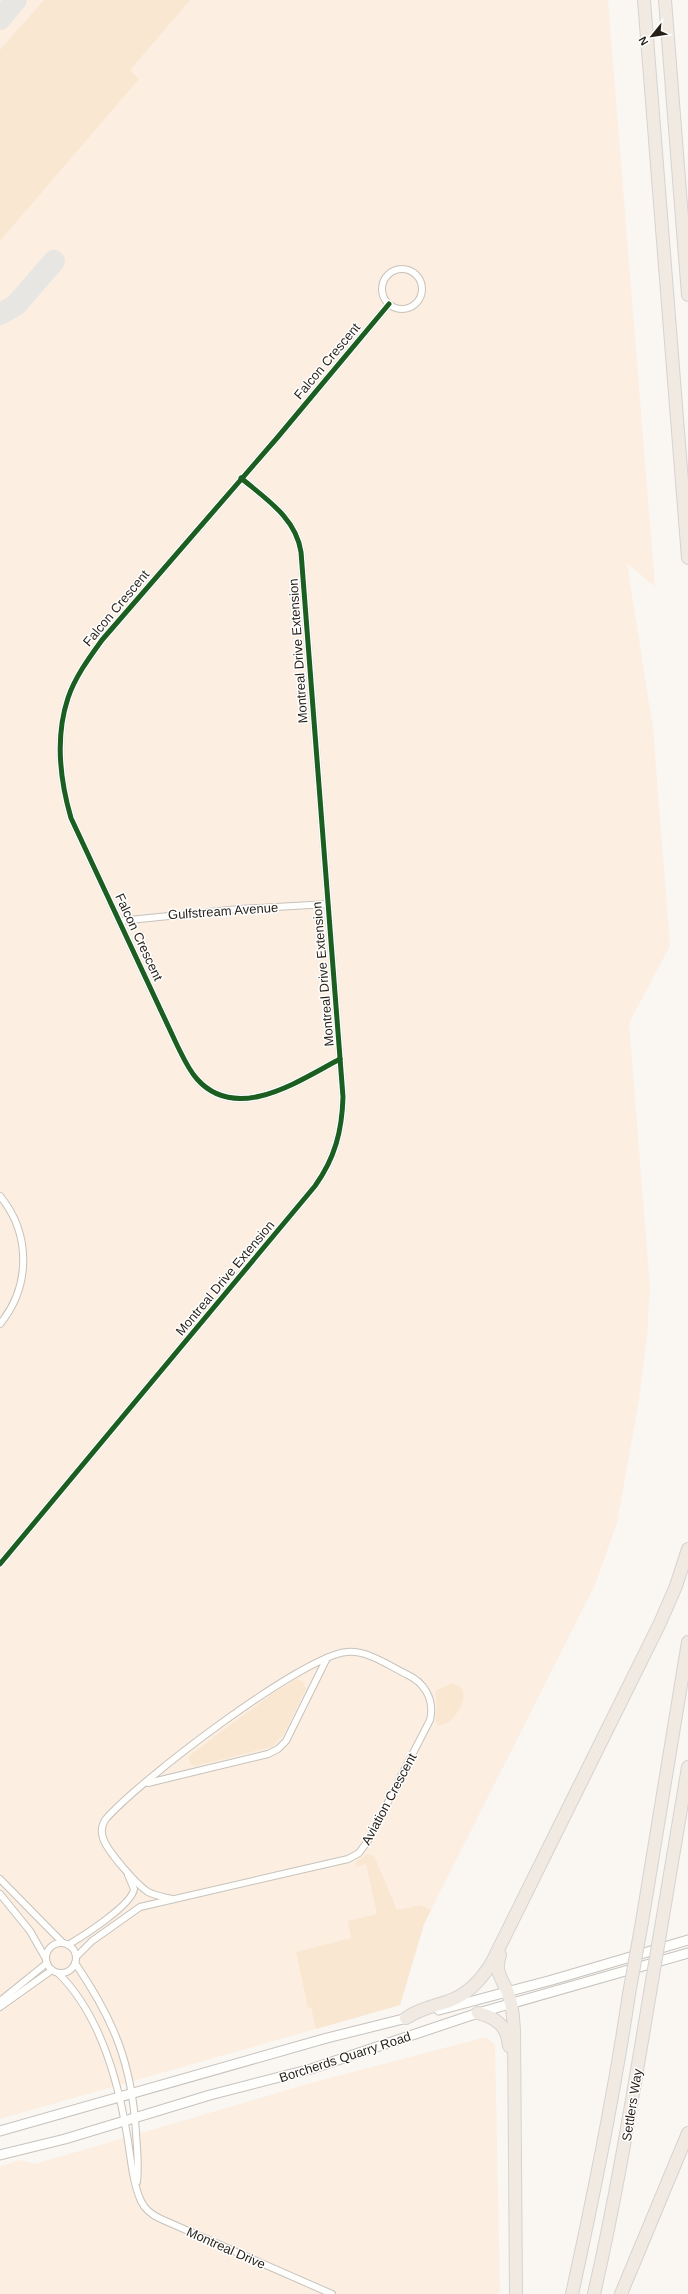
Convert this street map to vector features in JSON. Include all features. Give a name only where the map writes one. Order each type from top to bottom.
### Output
[{"type":"highway","points":[[644,0],[688,558]]},
{"type":"highway","points":[[665,0],[688,295]]},
{"type":"highway","points":[[406,2018],[414,2013],[454,1999],[468,1990],[489,1968],[504,1941],[660,1623],[676,1586],[688,1549]]},
{"type":"highway","name":"Settlers Way","points":[[572,2294],[590,2220],[606,2132],[688,1642]]},
{"type":"highway","name":"Settlers Way","points":[[594,2294],[612,2216],[626,2141],[662,1916],[688,1767]]},
{"type":"highway","points":[[504,1941],[497,1967],[499,1978],[508,1992],[511,2003],[514,2030],[516,2294]]},
{"type":"highway","points":[[478,2013],[491,2017],[505,2029],[509,2044],[514,2081]]},
{"type":"highway","points":[[621,2294],[688,2133]]},
{"type":"main road","name":"Borcherds Quarry Road","points":[[0,2132],[132,2093],[406,2018],[508,1992],[688,1940]]},
{"type":"main road","name":"Borcherds Quarry Road","points":[[0,2155],[135,2119],[210,2095],[311,2070],[478,2013],[688,1952]]},
{"type":"street","points":[[398,270],[412,272],[417,277],[422,290],[417,302],[406,309],[400,309],[389,304],[382,294],[382,288],[387,276],[398,270]]},
{"type":"street","name":"Falcon Crescent","points":[[340,1059],[259,1098],[248,1100],[236,1098],[209,1089],[198,1081],[188,1068],[76,830],[65,798],[60,747],[68,698],[82,669],[102,640],[242,478],[389,304]]},
{"type":"street","name":"Montreal Drive Extension","points":[[0,1564],[294,1212],[326,1171],[339,1139],[343,1121],[340,1059],[300,542],[292,525],[273,504],[242,478]]},
{"type":"street","name":"Gulfstream Avenue","points":[[119,921],[239,909],[328,904]]},
{"type":"street","points":[[0,1196],[10,1210],[20,1229],[24,1259],[20,1289],[0,1324]]},
{"type":"street","name":"Aviation Crescent","points":[[76,1960],[92,1941],[137,1909],[172,1899],[348,1859],[359,1853],[369,1839],[430,1720],[431,1700],[422,1684],[411,1676],[365,1654],[347,1652],[327,1658],[268,1691],[144,1784],[108,1817],[103,1824],[102,1834],[105,1843],[145,1890],[154,1895],[172,1899]]},
{"type":"street","name":"Aviation Crescent","points":[[144,1784],[268,1754],[278,1749],[286,1741],[327,1658]]},
{"type":"street","name":"Aviation Crescent","points":[[66,1944],[94,1927],[130,1898],[134,1889],[125,1868]]},
{"type":"street","points":[[0,1879],[66,1944],[74,1949],[76,1960],[105,2009],[119,2044],[131,2083],[132,2093]]},
{"type":"street","points":[[0,1894],[30,1931],[47,1961],[78,1995],[103,2046],[119,2097]]},
{"type":"street","points":[[0,2001],[47,1961],[51,1947],[66,1944]]},
{"type":"street","points":[[0,2006],[55,1971],[67,1972],[76,1960]]},
{"type":"street","name":"Montreal Drive","points":[[132,2093],[135,2119],[137,2186]]},
{"type":"street","name":"Montreal Drive","points":[[119,2097],[137,2186],[142,2203],[155,2216],[332,2294]]},
{"type":"shaded area","points":[[0,0],[608,0],[655,587],[627,563],[653,729],[670,946],[629,1023],[650,1288],[647,1336],[639,1400],[617,1523],[595,1585],[424,1924],[400,2005],[0,2119]]},
{"type":"shaded area","points":[[44,0],[190,0],[130,70],[139,79],[0,241],[0,50]]},
{"type":"shaded area","points":[[296,1679],[303,1681],[306,1689],[284,1734],[272,1747],[195,1766],[191,1765],[188,1758],[190,1755],[273,1693]]},
{"type":"shaded area","points":[[452,1683],[459,1686],[463,1691],[462,1705],[452,1719],[439,1726],[435,1721],[437,1708],[435,1691]]},
{"type":"shaded area","points":[[367,1854],[374,1856],[397,1910],[421,1905],[431,1910],[424,1924],[400,2005],[316,2029],[311,2007],[308,2008],[296,1952],[351,1938],[348,1921],[377,1914],[366,1864],[355,1867],[357,1861]]},
{"type":"shaded area","points":[[486,2037],[495,2044],[500,2290],[498,2294],[0,2294],[0,2166],[21,2160],[35,2164],[311,2083]]},
{"type":"taxiway","points":[[0,19],[16,0]]},
{"type":"taxiway","points":[[0,314],[16,305],[54,261]]},
{"type":"cycle path","points":[[340,1059],[288,1086],[268,1094],[249,1098],[231,1098],[213,1092],[197,1079],[188,1067],[177,1045],[71,818],[64,789],[60,758],[60,743],[64,713],[71,690],[83,668],[102,640],[277,438],[389,304]]},
{"type":"cycle path","points":[[0,1564],[315,1186],[328,1165],[339,1133],[343,1097],[301,552],[298,540],[286,519],[270,502],[241,478]]}]
